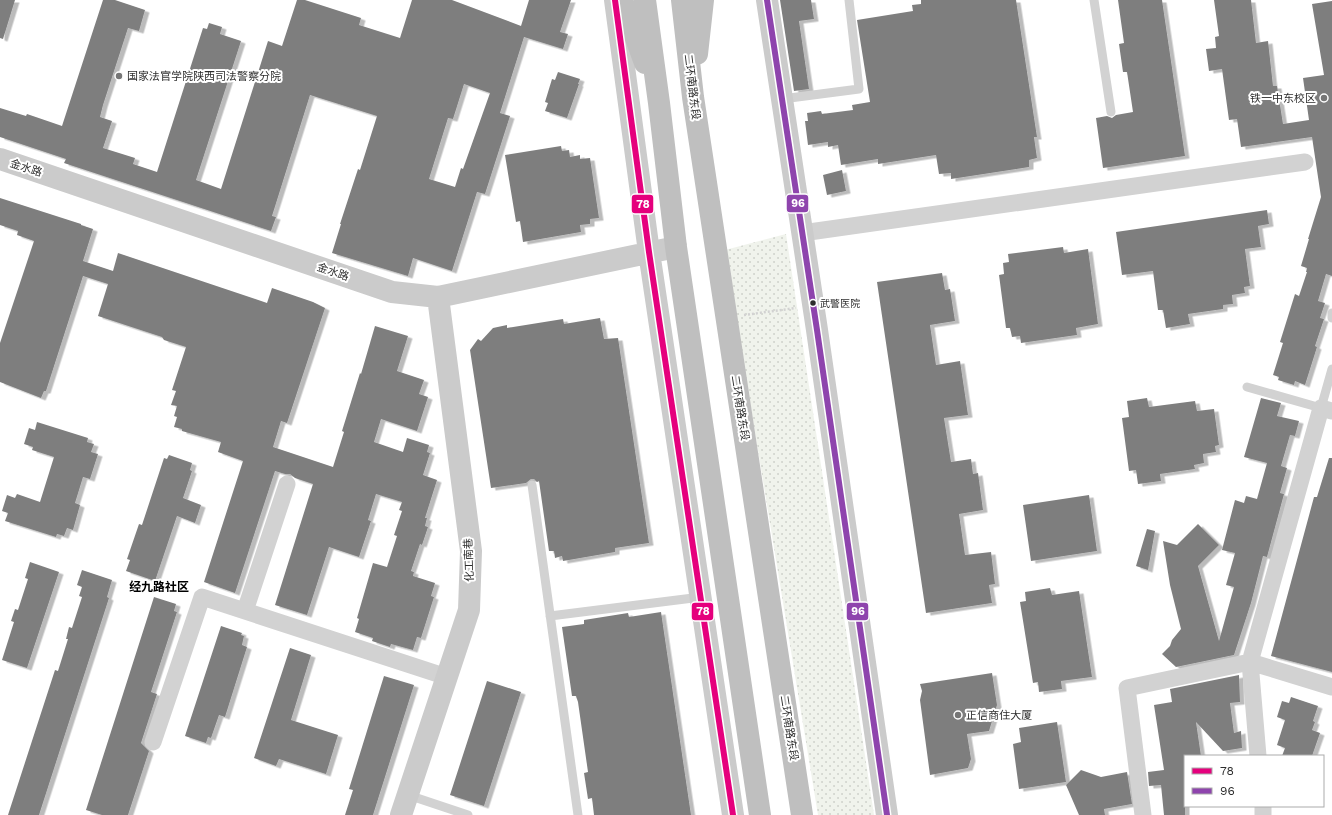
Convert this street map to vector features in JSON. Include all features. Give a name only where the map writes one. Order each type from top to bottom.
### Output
[{"type":"highway","points":[[622,0],[659,103]]},
{"type":"highway","points":[[645,0],[676,247],[760,815]]},
{"type":"highway","name":"二环南路东段","points":[[682,0],[693,97],[802,815]]},
{"type":"highway","points":[[693,97],[703,0]]},
{"type":"main road","points":[[616,0],[649,252],[733,815]]},
{"type":"main road","points":[[767,0],[887,815]]},
{"type":"main road","name":"金水路","points":[[0,159],[392,292],[438,297],[676,247]]},
{"type":"main road","name":"化工南巷","points":[[401,815],[469,610],[471,551],[438,297]]},
{"type":"street","points":[[802,233],[1305,162]]},
{"type":"street","points":[[1258,755],[1250,662],[1327,409]]},
{"type":"street","points":[[246,611],[287,484]]},
{"type":"street","points":[[153,742],[202,597],[447,677]]},
{"type":"street","points":[[1144,815],[1127,688],[1250,662],[1332,688]]},
{"type":"lane","points":[[782,99],[859,89],[849,0]]},
{"type":"lane","points":[[1094,0],[1111,112]]},
{"type":"lane","points":[[1332,313],[1332,318]]},
{"type":"lane","points":[[1247,387],[1327,409],[1332,369]]},
{"type":"lane","points":[[532,485],[578,815]]},
{"type":"lane","points":[[550,616],[701,597]]},
{"type":"lane","points":[[408,795],[468,815]]},
{"type":"shaded area","points":[[786,234],[874,815],[818,815],[725,250]]},
{"type":"building","points":[[0,0],[15,0],[3,39],[0,38]]},
{"type":"building","points":[[103,0],[115,0],[145,10],[139,31],[128,28],[103,105],[100,117],[112,121],[103,148],[135,158],[133,164],[157,172],[203,28],[207,29],[209,23],[222,27],[220,34],[241,41],[196,180],[221,189],[268,41],[282,46],[297,0],[305,0],[361,18],[359,25],[400,38],[412,0],[452,0],[521,26],[529,0],[571,0],[560,32],[568,34],[563,49],[524,37],[500,113],[510,116],[485,194],[477,192],[452,271],[413,258],[408,276],[332,253],[358,169],[360,170],[377,116],[310,95],[272,216],[276,217],[271,231],[64,163],[66,159],[0,137],[0,108],[26,116],[27,114],[62,126]],"holes":[[[464,84],[490,93],[463,169],[461,168],[455,187],[429,179],[448,118],[453,119]]]},
{"type":"building","points":[[780,0],[811,0],[814,19],[799,21],[809,89],[794,91]]},
{"type":"building","points":[[921,0],[1016,0],[1037,137],[1034,137],[1037,158],[1029,160],[1029,167],[951,179],[951,173],[939,174],[936,155],[878,164],[878,159],[841,165],[838,145],[828,147],[828,142],[808,145],[805,121],[808,121],[807,113],[821,111],[822,114],[853,110],[852,105],[870,102],[857,20],[913,11],[912,5],[921,4]]},
{"type":"building","points":[[1118,0],[1162,0],[1185,156],[1103,168],[1096,118],[1107,116],[1112,118],[1116,115],[1133,112],[1127,72],[1123,72],[1119,44],[1124,43]]},
{"type":"building","points":[[1214,0],[1251,0],[1256,43],[1268,41],[1273,86],[1277,86],[1283,124],[1309,120],[1303,78],[1324,75],[1312,4],[1332,1],[1332,276],[1326,274],[1318,301],[1325,303],[1320,318],[1324,319],[1305,385],[1295,381],[1294,385],[1278,380],[1279,377],[1273,375],[1283,343],[1280,342],[1295,294],[1299,296],[1307,272],[1307,268],[1301,266],[1321,197],[1312,137],[1241,147],[1237,119],[1229,120],[1222,69],[1209,71],[1206,49],[1216,48],[1215,37],[1219,36]]},
{"type":"building","points":[[558,72],[580,79],[567,118],[545,111],[548,103],[545,102],[552,79],[555,80]]},
{"type":"building","points":[[561,146],[562,151],[569,150],[570,157],[580,155],[580,159],[590,158],[599,218],[590,219],[590,224],[580,225],[581,232],[523,242],[520,221],[516,222],[505,155]]},
{"type":"building","points":[[842,170],[846,191],[827,195],[823,175]]},
{"type":"building","points":[[0,198],[93,229],[83,261],[113,271],[118,253],[267,303],[272,288],[313,302],[325,308],[287,423],[281,421],[273,447],[333,467],[344,432],[342,431],[375,326],[408,336],[397,371],[424,380],[419,394],[428,397],[417,431],[381,419],[374,442],[403,452],[407,438],[429,445],[427,452],[430,453],[423,475],[437,480],[425,518],[427,518],[425,526],[428,527],[422,545],[420,544],[411,571],[414,572],[413,576],[435,583],[431,596],[434,597],[421,638],[417,637],[413,650],[391,644],[390,647],[372,641],[373,638],[355,632],[359,619],[357,618],[373,563],[387,567],[397,536],[394,535],[402,511],[399,510],[402,502],[376,494],[368,520],[371,521],[359,557],[329,547],[307,615],[275,605],[313,484],[295,478],[290,474],[275,471],[235,593],[204,582],[243,461],[218,452],[221,442],[182,431],[182,429],[174,427],[177,417],[174,416],[177,406],[171,405],[176,391],[172,390],[186,347],[164,340],[162,337],[98,316],[108,284],[83,276],[46,391],[44,391],[41,398],[0,382],[0,343],[34,241],[17,235],[18,231],[0,225]]},
{"type":"building","points":[[1267,210],[1269,224],[1258,226],[1261,247],[1245,249],[1250,286],[1244,287],[1245,293],[1232,295],[1233,304],[1223,305],[1223,309],[1188,314],[1190,324],[1166,328],[1163,310],[1158,310],[1153,271],[1122,275],[1116,232]]},
{"type":"building","points":[[1063,247],[1064,253],[1088,249],[1098,324],[1076,328],[1077,335],[1021,343],[1020,336],[1012,337],[1010,328],[1006,328],[999,275],[1004,274],[1003,263],[1009,262],[1008,254]]},
{"type":"building","points":[[942,273],[945,290],[950,289],[955,321],[930,325],[936,365],[960,361],[968,415],[944,418],[951,462],[971,459],[973,474],[978,473],[983,510],[959,514],[965,555],[991,552],[995,584],[989,585],[992,603],[926,613],[877,282]]},
{"type":"building","points":[[600,318],[604,339],[618,338],[649,543],[615,548],[615,552],[563,561],[562,556],[555,558],[554,551],[549,551],[539,481],[537,482],[534,479],[531,479],[526,483],[491,488],[470,350],[478,339],[481,341],[493,328],[507,325],[507,328],[563,319],[564,324]]},
{"type":"building","points":[[1147,398],[1149,407],[1195,401],[1197,411],[1214,409],[1219,445],[1215,446],[1216,452],[1203,454],[1204,463],[1194,465],[1195,469],[1160,474],[1161,481],[1138,484],[1136,470],[1129,471],[1122,418],[1129,417],[1127,401]]},
{"type":"building","points":[[1261,398],[1281,403],[1277,416],[1299,421],[1295,436],[1290,435],[1281,466],[1287,468],[1280,493],[1284,494],[1267,557],[1263,556],[1251,603],[1234,655],[1176,667],[1162,654],[1170,646],[1172,640],[1181,629],[1170,585],[1163,541],[1177,545],[1198,524],[1219,545],[1198,566],[1219,641],[1234,587],[1226,585],[1235,553],[1222,550],[1235,500],[1244,503],[1246,496],[1257,499],[1267,463],[1244,457]]},
{"type":"building","points":[[37,422],[88,438],[87,442],[94,444],[91,452],[98,454],[90,479],[83,477],[75,503],[80,505],[73,530],[67,528],[64,536],[57,534],[56,537],[5,521],[8,513],[2,511],[7,495],[15,498],[17,494],[40,502],[54,457],[32,450],[33,447],[24,444],[29,428],[35,430]]},
{"type":"building","points":[[169,455],[192,463],[190,470],[192,471],[183,498],[201,505],[195,523],[177,516],[155,581],[126,571],[130,560],[127,559],[139,524],[142,525],[164,458],[167,459]]},
{"type":"building","points":[[1329,458],[1332,458],[1332,672],[1271,656],[1314,497],[1317,497]]},
{"type":"building","points":[[1089,495],[1097,551],[1031,561],[1023,505]]},
{"type":"building","points":[[1147,529],[1155,531],[1148,570],[1136,566]]},
{"type":"building","points":[[30,562],[59,572],[27,668],[2,660],[14,622],[11,621],[15,609],[18,610],[28,579],[25,578]]},
{"type":"building","points":[[82,570],[112,580],[107,597],[109,598],[39,815],[8,815],[55,670],[58,671],[68,639],[66,639],[69,627],[72,628],[82,597],[79,596],[82,587],[77,585]]},
{"type":"building","points":[[1050,588],[1052,595],[1079,591],[1092,677],[1061,681],[1062,689],[1039,692],[1038,682],[1033,683],[1020,602],[1026,601],[1025,592]]},
{"type":"building","points":[[154,597],[176,604],[174,611],[177,612],[151,692],[157,694],[141,743],[149,751],[128,815],[102,815],[86,810]]},
{"type":"building","points":[[661,612],[691,815],[594,815],[592,798],[588,799],[584,773],[588,772],[578,702],[576,696],[572,696],[562,627],[584,624],[584,620],[628,613],[629,617]]},
{"type":"building","points":[[221,626],[242,633],[241,635],[244,636],[242,645],[247,647],[225,717],[219,715],[211,738],[208,737],[206,743],[185,736]]},
{"type":"building","points":[[290,648],[311,655],[291,720],[338,735],[326,774],[279,759],[276,766],[254,758]]},
{"type":"building","name":"正信商住大厦","points":[[992,673],[997,705],[989,731],[967,734],[971,759],[968,768],[930,775],[920,700],[922,691],[920,684]]},
{"type":"building","points":[[1239,675],[1240,702],[1230,703],[1234,733],[1241,731],[1242,748],[1223,751],[1196,722],[1201,755],[1184,755],[1185,815],[1164,815],[1161,785],[1149,786],[1148,772],[1164,770],[1154,705],[1172,702],[1170,689]]},
{"type":"building","points":[[384,676],[414,685],[373,815],[345,815],[353,790],[349,789]]},
{"type":"building","points":[[487,681],[521,692],[484,806],[450,795]]},
{"type":"building","points":[[1291,697],[1318,706],[1313,721],[1315,722],[1312,730],[1320,733],[1312,755],[1282,755],[1285,748],[1277,745],[1285,720],[1277,717],[1282,701],[1289,703]]},
{"type":"building","points":[[1057,722],[1066,782],[1019,789],[1013,744],[1021,742],[1019,728]]},
{"type":"building","points":[[1081,770],[1101,777],[1127,772],[1132,804],[1104,809],[1105,815],[1079,815],[1066,785]]},
{"type":"transit line","name":"78","points":[[615,0],[649,252],[733,815]]},
{"type":"transit line","name":"96","points":[[767,0],[817,330],[887,815]]},
{"type":"place","name":"国家法官学院陕西司法警察分院","points":[[119,76]]},
{"type":"place","name":"铁一中东校区","points":[[1324,98]]},
{"type":"place","name":"武警医院","points":[[813,303]]},
{"type":"place","name":"正信商住大厦","points":[[958,715]]},
{"type":"district","name":"经九路社区","points":[[159,587]]}]
